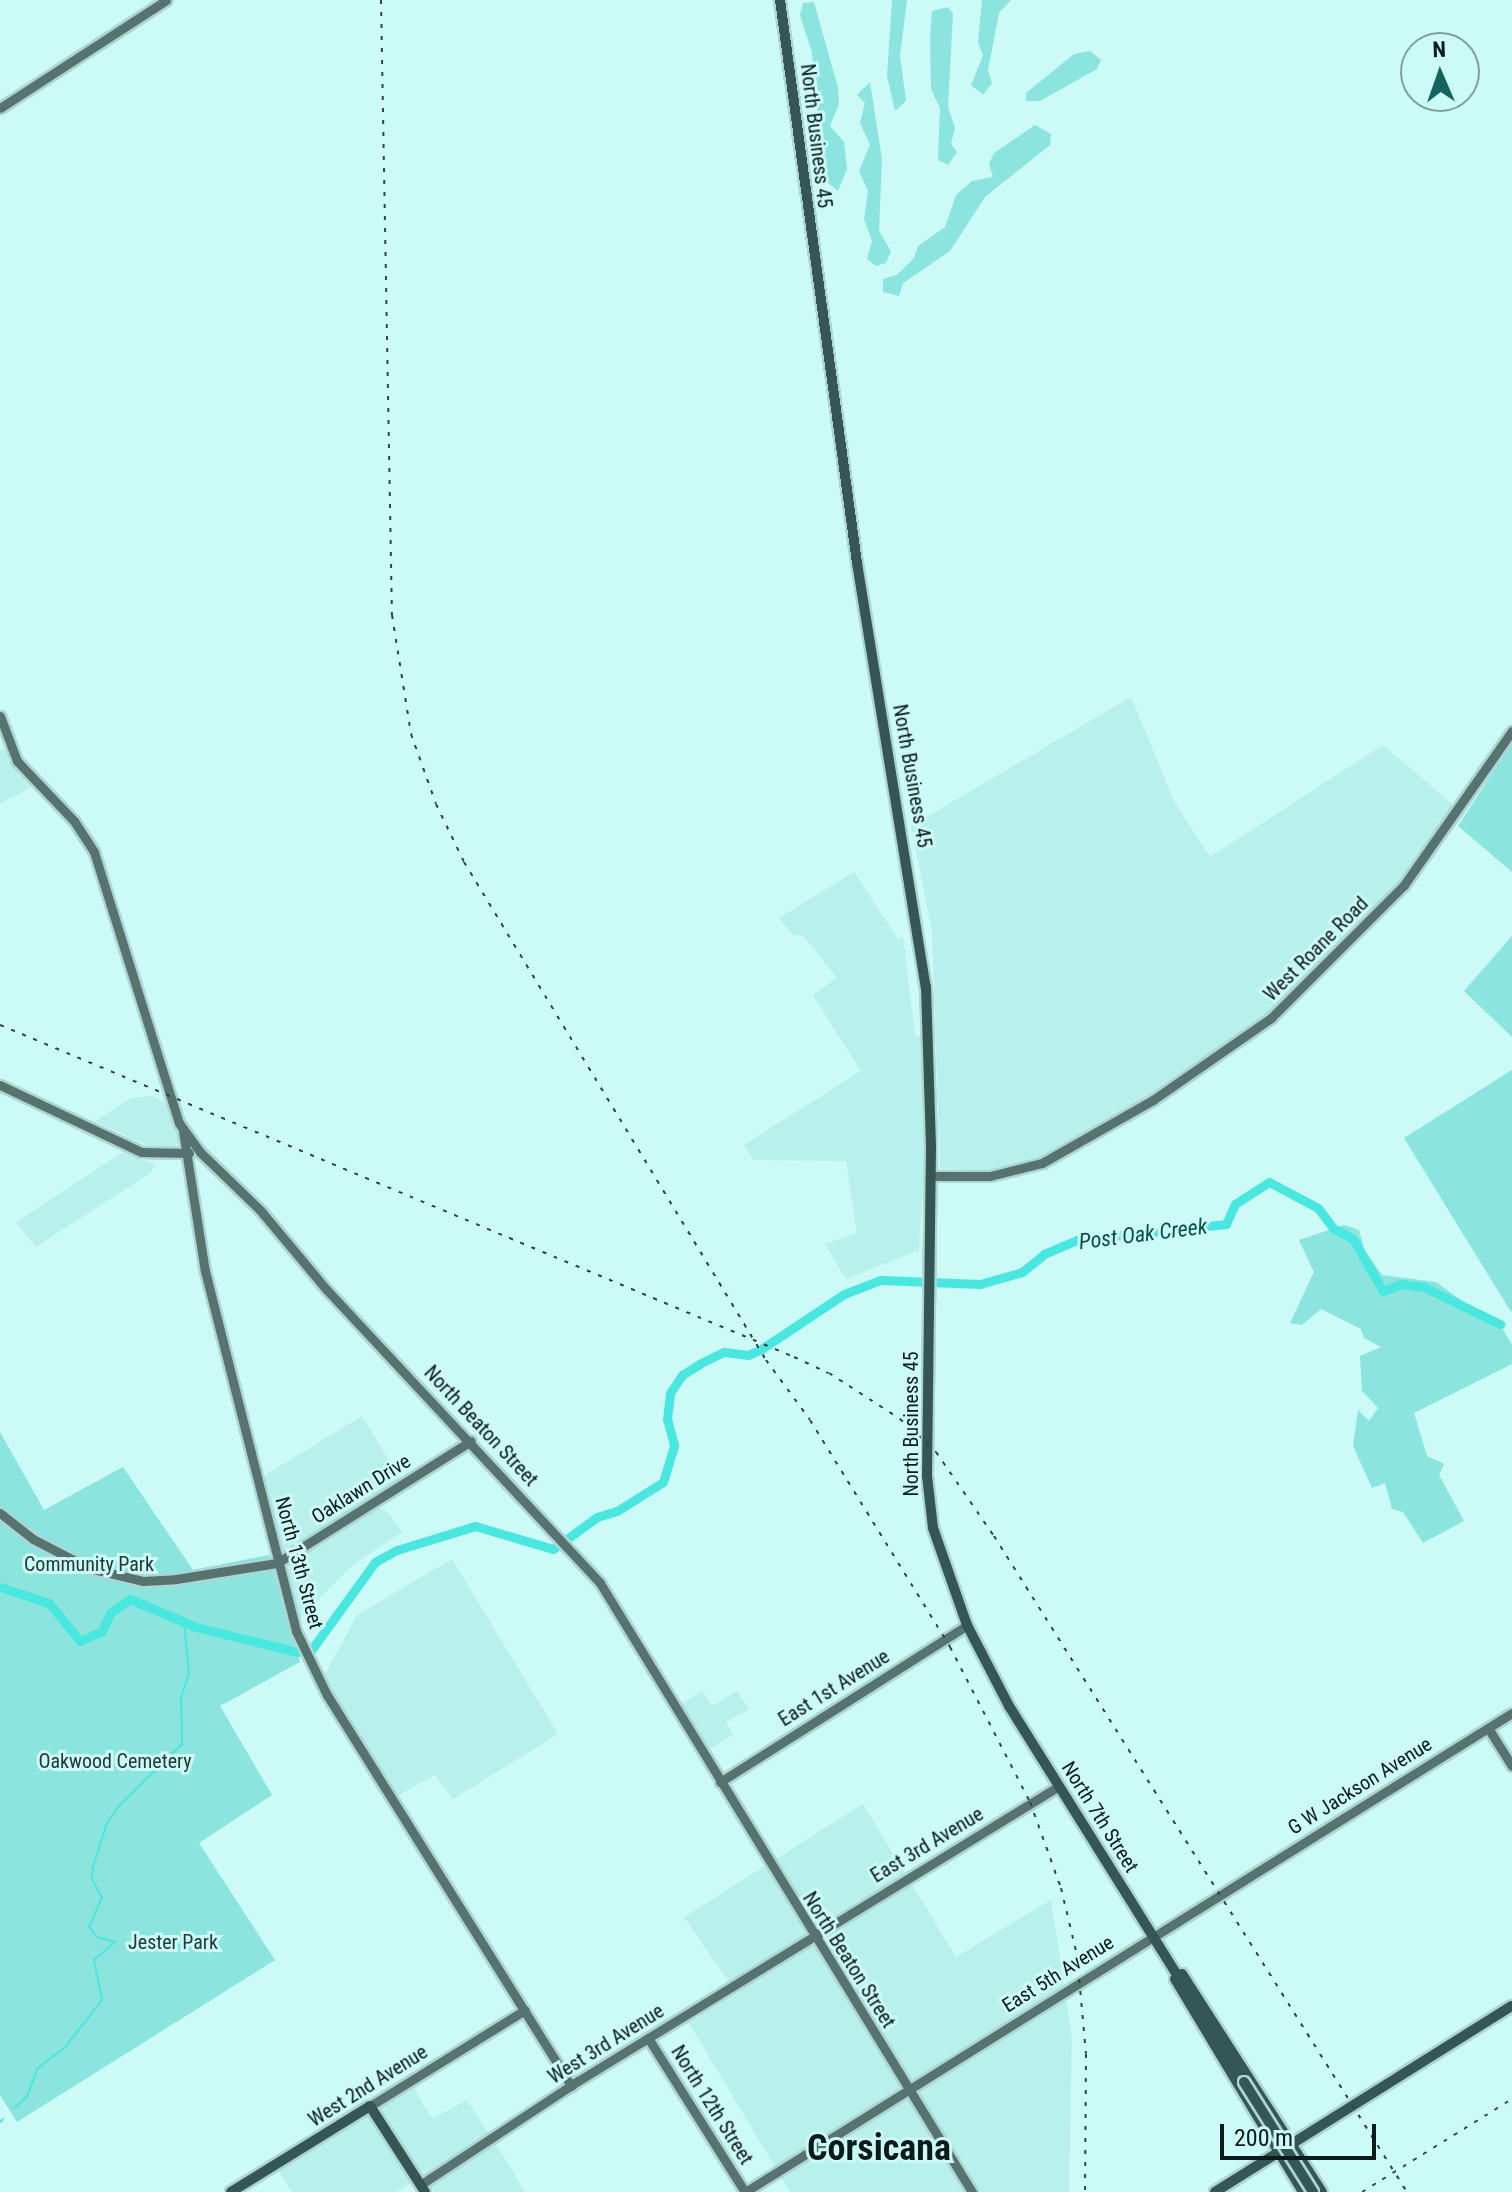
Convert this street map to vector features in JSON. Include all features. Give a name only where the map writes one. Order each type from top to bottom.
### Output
[{"type":"main road","name":"North Business 45","points":[[780,0],[857,563],[918,920],[929,1028],[931,1176],[927,1476],[942,1562]]},
{"type":"main road","name":"North 7th Street","points":[[942,1562],[967,1625],[1059,1786],[1313,2192]]},
{"type":"main road","points":[[1171,1965],[1186,2004],[1285,2148],[1322,2192]]},
{"type":"main road","points":[[1171,1965],[1200,1995],[1285,2148],[1303,2192]]},
{"type":"main road","points":[[1215,2192],[1512,2006]]},
{"type":"main road","points":[[370,2106],[422,2188]]},
{"type":"main road","name":"West 2nd Avenue","points":[[231,2192],[370,2106]]},
{"type":"street","points":[[0,108],[166,0]]},
{"type":"street","name":"North Beaton Street","points":[[0,716],[17,761],[74,821],[94,852],[182,1127],[200,1152],[260,1210],[327,1290],[582,1562],[972,2192]]},
{"type":"street","name":"West Roane Road","points":[[931,1176],[1016,1173],[1153,1100],[1292,1000],[1404,885],[1512,731]]},
{"type":"street","points":[[0,1085],[141,1152],[200,1152]]},
{"type":"street","name":"North 13th Street","points":[[182,1127],[208,1286],[296,1631],[312,1665],[571,2086]]},
{"type":"street","name":"Oaklawn Drive","points":[[0,1513],[70,1559],[132,1579],[176,1579],[277,1563],[471,1441]]},
{"type":"street","name":"East 1st Avenue","points":[[720,1782],[967,1625]]},
{"type":"street","name":"G W Jackson Avenue","points":[[1227,1891],[1512,1713]]},
{"type":"street","points":[[1488,1728],[1512,1766]]},
{"type":"street","name":"East 3rd Avenue","points":[[813,1936],[1059,1786]]},
{"type":"street","name":"East 5th Avenue","points":[[745,2192],[1227,1891]]},
{"type":"street","name":"West 3rd Avenue","points":[[422,2188],[571,2086],[813,1936]]},
{"type":"street","name":"West 2nd Avenue","points":[[370,2106],[525,2010]]},
{"type":"street","name":"North 12th Street","points":[[648,2038],[745,2192]]},
{"type":"shaded area","points":[[1131,697],[1174,801],[1210,857],[1383,745],[1457,808],[1383,903],[1278,1009],[1125,1112],[1032,1163],[995,1171],[940,1169],[932,931],[911,826]]},
{"type":"shaded area","points":[[4,749],[30,788],[0,803],[0,750]]},
{"type":"shaded area","points":[[854,872],[898,939],[903,937],[915,1036],[923,1036],[925,1143],[919,1250],[846,1279],[825,1244],[857,1233],[846,1161],[754,1160],[744,1145],[861,1071],[813,995],[837,978],[804,936],[793,935],[779,918]]},
{"type":"shaded area","points":[[152,1096],[165,1102],[179,1138],[175,1148],[156,1150],[95,1121],[131,1098]]},
{"type":"shaded area","points":[[122,1153],[155,1164],[150,1173],[36,1247],[16,1222]]},
{"type":"shaded area","points":[[362,1416],[401,1481],[279,1557],[262,1477]]},
{"type":"shaded area","points":[[373,1505],[387,1512],[402,1532],[354,1564],[297,1621],[280,1563]]},
{"type":"shaded area","points":[[452,1559],[558,1734],[453,1799],[435,1775],[395,1797],[323,1678],[357,1615]]},
{"type":"shaded area","points":[[702,1691],[712,1706],[737,1691],[749,1709],[726,1722],[733,1735],[709,1749],[681,1704]]},
{"type":"shaded area","points":[[863,1804],[956,1957],[1051,1900],[1072,2036],[1069,2192],[790,2192],[689,2023],[737,1993],[684,1917]]},
{"type":"shaded area","points":[[411,2083],[432,2119],[467,2100],[489,2134],[421,2176],[376,2105]]},
{"type":"shaded area","points":[[367,2112],[412,2182],[396,2192],[292,2192],[277,2168]]},
{"type":"shaded area","points":[[494,2141],[525,2192],[433,2192],[427,2182]]},
{"type":"green space","points":[[892,0],[907,0],[900,56],[906,101],[895,111],[887,76]]},
{"type":"green space","points":[[982,0],[1011,0],[999,13],[988,70],[992,83],[983,95],[971,85],[983,55],[978,43]]},
{"type":"green space","points":[[814,2],[838,88],[839,104],[830,126],[844,142],[847,169],[838,191],[823,179],[812,53],[800,15],[803,3]]},
{"type":"green space","points":[[948,7],[953,14],[948,107],[955,128],[951,144],[957,152],[948,165],[938,160],[940,108],[931,89],[930,38],[932,11]]},
{"type":"green space","points":[[1090,51],[1101,60],[1097,69],[1040,101],[1026,101],[1026,93],[1074,54]]},
{"type":"green space","points":[[870,82],[882,159],[879,231],[891,251],[886,263],[876,266],[867,259],[872,241],[864,219],[868,191],[859,171],[870,145],[860,123],[865,103],[857,95]]},
{"type":"green space","points":[[1035,125],[1051,134],[1050,145],[985,197],[950,251],[903,283],[899,296],[883,292],[883,279],[897,275],[914,258],[918,246],[945,227],[956,195],[972,181],[993,177],[989,164],[994,153]]},
{"type":"green space","points":[[1512,743],[1512,872],[1458,826]]},
{"type":"green space","points":[[1512,936],[1512,1037],[1464,991]]},
{"type":"green space","points":[[1512,1070],[1512,1311],[1511,1312],[1404,1138]]},
{"type":"green space","points":[[1344,1225],[1359,1230],[1365,1251],[1382,1275],[1436,1282],[1504,1331],[1512,1345],[1512,1364],[1414,1413],[1427,1456],[1444,1464],[1439,1475],[1464,1521],[1423,1543],[1403,1512],[1392,1509],[1385,1483],[1372,1488],[1353,1446],[1358,1410],[1369,1421],[1378,1408],[1362,1391],[1360,1356],[1381,1347],[1364,1338],[1361,1329],[1321,1309],[1302,1325],[1290,1323],[1314,1272],[1299,1240]]},
{"type":"green space","points":[[0,1432],[44,1510],[123,1467],[193,1570],[269,1555],[300,1662],[220,1706],[272,1795],[199,1843],[275,1960],[17,2122],[0,2095]]},
{"type":"waterway","name":"Post Oak Creek","points":[[0,1587],[49,1603],[80,1641],[102,1631],[110,1613],[130,1599],[196,1627],[297,1652],[312,1649],[375,1562],[397,1550],[475,1526],[553,1549],[597,1517],[617,1511],[663,1482],[674,1445],[667,1419],[670,1393],[682,1375],[701,1363],[724,1352],[748,1355],[760,1350],[844,1294],[881,1280],[980,1284],[1022,1272],[1044,1254],[1077,1240],[1226,1224],[1235,1204],[1269,1182],[1318,1208],[1333,1228],[1353,1239],[1383,1291],[1401,1284],[1424,1287],[1500,1324]]},
{"type":"waterway","points":[[14,2108],[27,2097],[37,2069],[66,2046],[102,2000],[94,1960],[115,1942],[97,1937],[89,1927],[102,1898],[92,1879],[93,1867],[107,1823],[119,1806],[182,1744],[181,1697],[189,1674],[184,1620]]},
{"type":"waterway","points":[[0,2122],[3,2119]]},
{"type":"railway","points":[[381,0],[392,615],[411,734],[436,804],[464,862],[766,1360],[810,1420],[950,1647],[1030,1802],[1061,1888],[1077,1955],[1086,2054],[1085,2192]]},
{"type":"railway","points":[[0,1025],[794,1357],[829,1373],[900,1419],[936,1452],[994,1536],[1407,2192]]},
{"type":"railway","points":[[1362,2192],[1512,2099]]},
{"type":"district","name":"Corsicana","points":[[879,2149]]},
{"type":"park label","name":"Community Park","points":[[89,1564]]},
{"type":"park label","name":"Oakwood Cemetery","points":[[115,1761]]},
{"type":"park label","name":"Jester Park","points":[[173,1942]]}]
